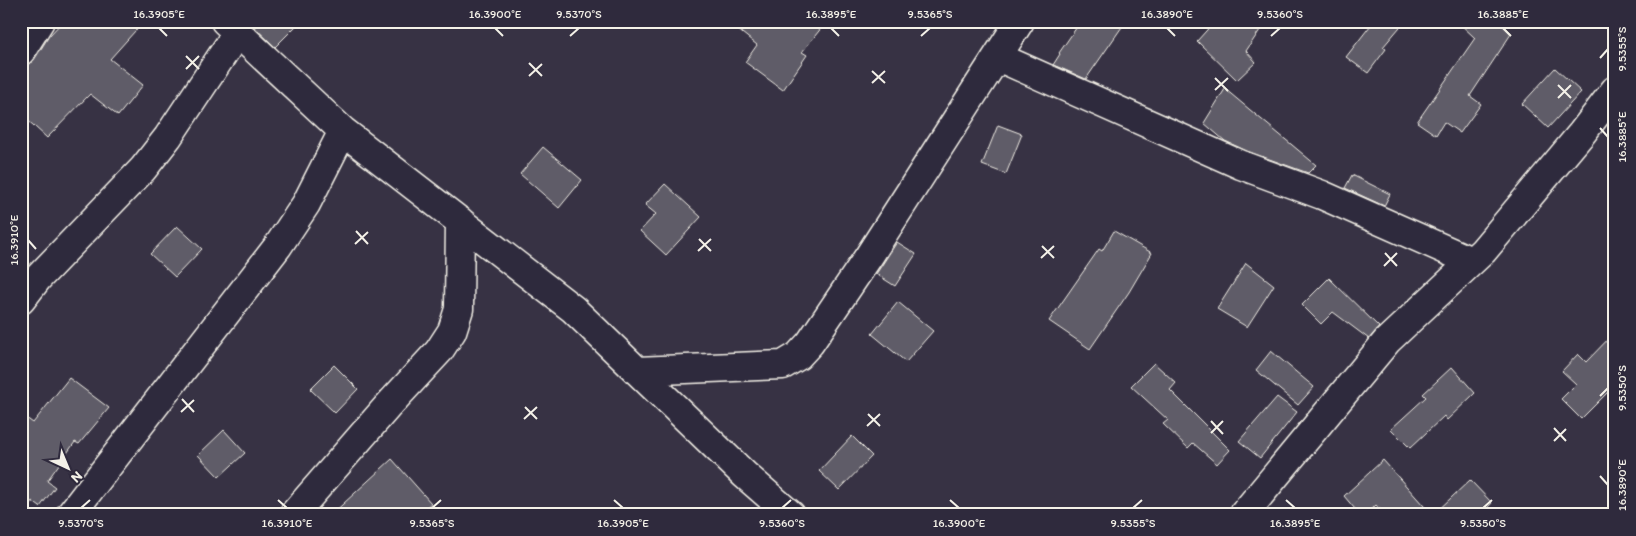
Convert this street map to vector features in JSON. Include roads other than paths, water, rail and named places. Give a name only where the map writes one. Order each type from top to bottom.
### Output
[{"type":"street","points":[[21,51],[40,21]]},
{"type":"street","points":[[637,371],[783,365],[798,356],[810,343],[869,256],[1020,21]]},
{"type":"street","points":[[21,300],[38,278],[143,169],[168,137],[231,27],[343,131],[573,309],[745,475],[791,515]]},
{"type":"street","points":[[998,57],[1241,165],[1322,195],[1471,262]]},
{"type":"street","points":[[1243,515],[1387,341],[1483,251],[1582,134],[1615,90]]},
{"type":"street","points":[[70,515],[278,246],[306,204],[343,131]]},
{"type":"street","points":[[294,515],[387,407],[439,351],[452,331],[459,309],[460,221]]}]
